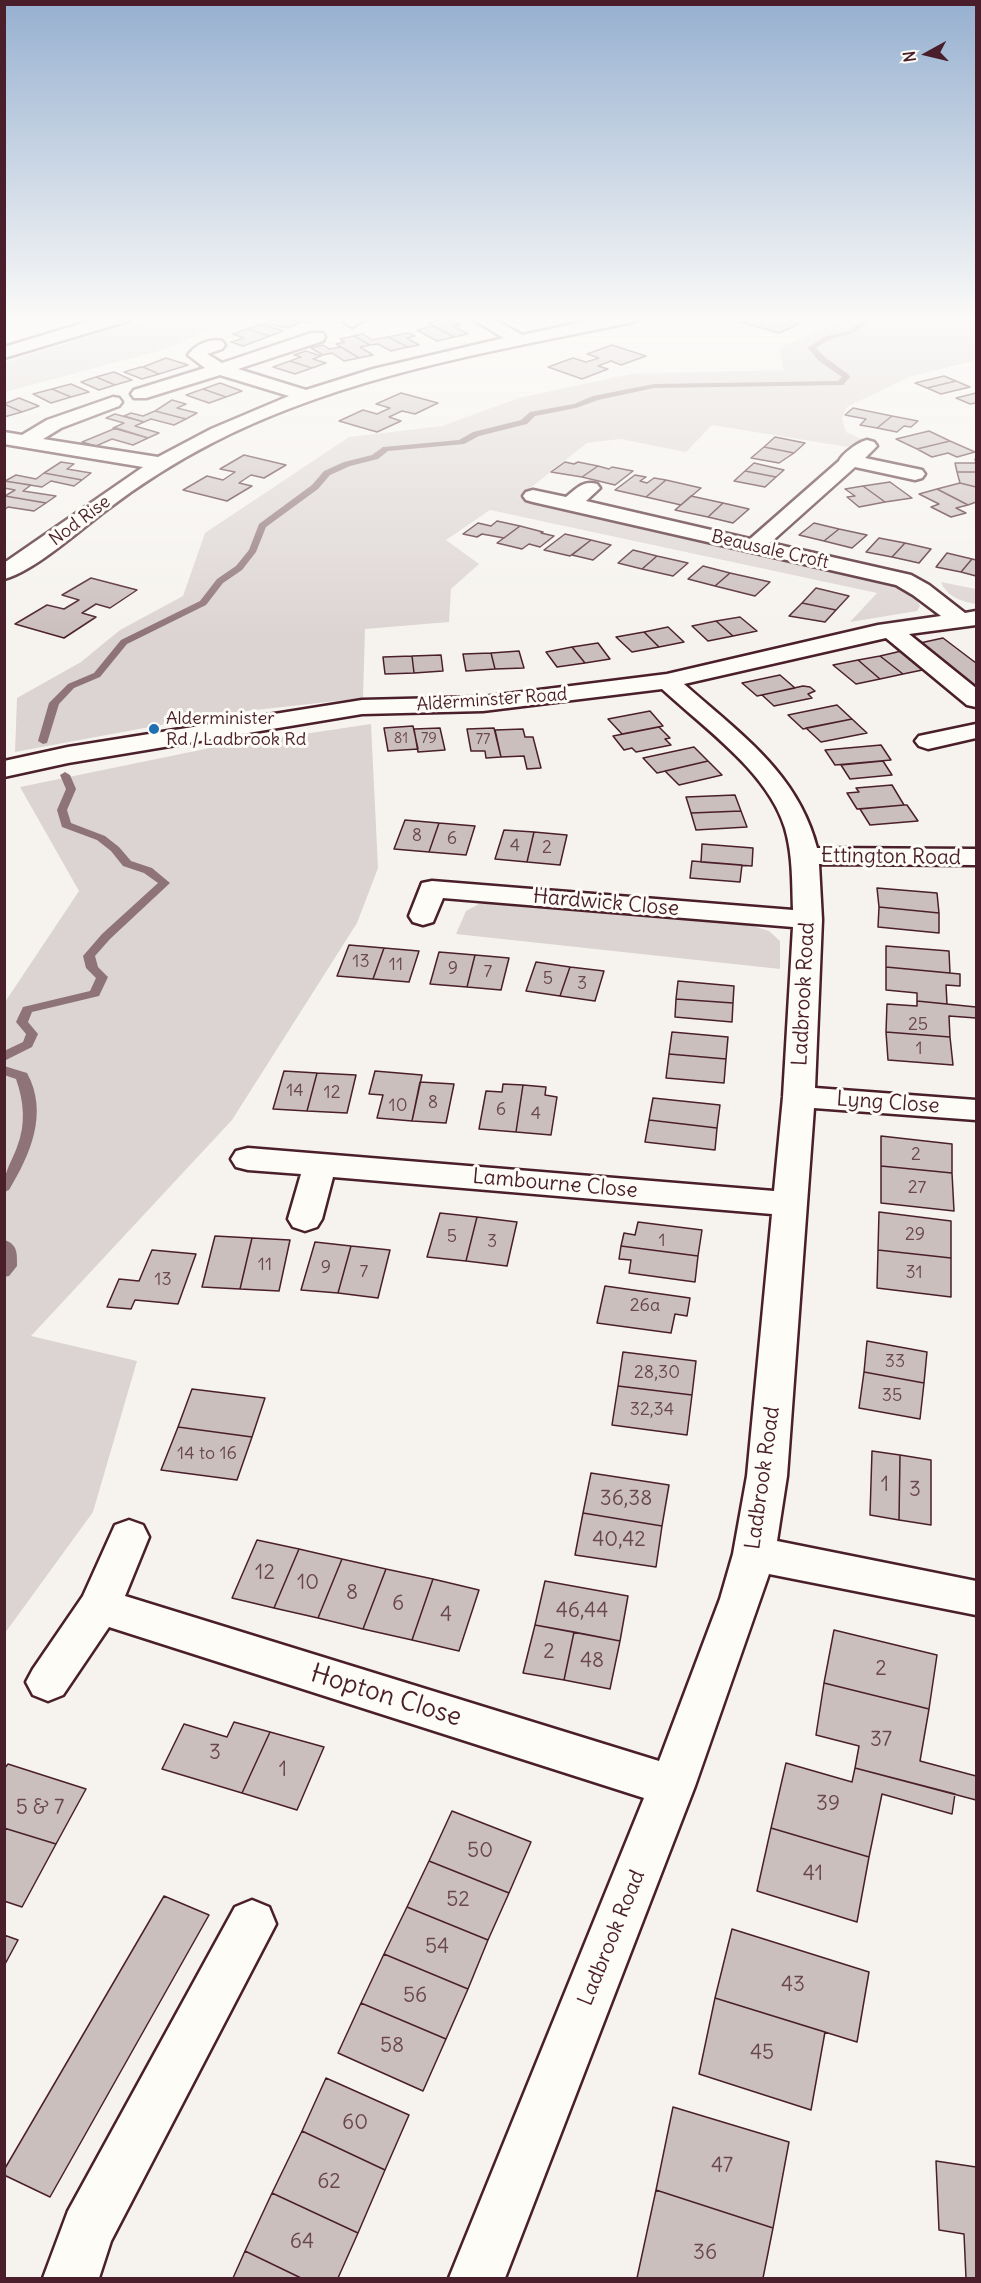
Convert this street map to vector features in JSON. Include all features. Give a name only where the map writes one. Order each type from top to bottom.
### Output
[{"type":"main road","points":[[26,441],[55,424]]},
{"type":"main road","name":"Nod Rise","points":[[4,573],[40,552],[110,498],[162,464],[238,424]]},
{"type":"main road","points":[[4,438],[162,464]]},
{"type":"main road","points":[[753,547],[848,460],[867,446]]},
{"type":"main road","points":[[848,460],[915,474]]},
{"type":"main road","points":[[570,504],[590,488]]},
{"type":"main road","name":"Beausale Croft","points":[[533,496],[903,580],[968,619]]},
{"type":"main road","name":"Alderminster Road","points":[[4,769],[68,755],[362,707],[483,704],[668,681],[890,630],[968,619]]},
{"type":"main road","points":[[890,630],[976,700]]},
{"type":"main road","name":"Ladbrook Road","points":[[477,2278],[672,1786],[741,1599],[754,1554],[767,1476],[799,1097],[808,920],[805,856],[798,827],[786,800],[761,766],[668,681]]},
{"type":"main road","points":[[947,757],[919,733],[976,732]]},
{"type":"main road","name":"Ettington Road","points":[[805,856],[976,857]]},
{"type":"main road","name":"Hardwick Close","points":[[423,916],[432,889],[808,920]]},
{"type":"main road","name":"Lyng Close","points":[[799,1097],[976,1110]]},
{"type":"main road","name":"Lambourne Close","points":[[248,1159],[791,1204]]},
{"type":"main road","points":[[305,1219],[320,1165]]},
{"type":"main road","points":[[48,1682],[100,1606],[129,1537]]},
{"type":"main road","points":[[754,1554],[976,1598]]},
{"type":"main road","name":"Hopton Close","points":[[100,1606],[672,1786]]},
{"type":"main road","points":[[71,2278],[87,2230],[252,1924]]},
{"type":"shaded area","points":[[449,424],[844,424],[846,432],[866,441],[848,447],[712,425],[686,452],[620,439],[587,443],[519,497],[889,580],[911,591],[920,606],[917,611],[850,622],[877,593],[490,510],[446,540],[479,564],[451,589],[449,622],[365,629],[363,698],[220,714],[15,752],[17,698],[81,662],[120,630],[183,596],[205,533],[349,437]]},
{"type":"shaded area","points":[[941,582],[976,589],[976,604],[951,595]]},
{"type":"shaded area","points":[[371,724],[378,868],[357,923],[232,1120],[31,1336],[137,1361],[93,1512],[5,1633],[5,1002],[79,891],[20,787],[210,748]]},
{"type":"shaded area","points":[[509,901],[750,925],[769,931],[780,941],[780,969],[456,934],[466,911],[479,904]]},
{"type":"building","points":[[123,424],[141,424],[135,426],[159,433],[148,438],[113,428]]},
{"type":"building","points":[[348,424],[395,424],[377,432]]},
{"type":"building","points":[[861,424],[883,424],[877,428],[860,425]]},
{"type":"building","points":[[883,424],[915,424],[911,427],[904,426],[897,432],[877,428]]},
{"type":"building","points":[[116,428],[148,438],[133,445],[112,439],[96,446],[82,442]]},
{"type":"building","points":[[929,431],[950,441],[917,449],[896,439]]},
{"type":"building","points":[[775,437],[805,443],[794,453],[764,447]]},
{"type":"building","points":[[950,441],[975,452],[957,457],[948,453],[932,457],[917,449]]},
{"type":"building","points":[[764,447],[794,453],[779,463],[751,458]]},
{"type":"building","points":[[244,455],[286,465],[264,478],[251,475],[239,483],[252,486],[227,501],[183,490],[207,476],[223,480],[235,472],[220,469]]},
{"type":"building","points":[[61,462],[74,464],[67,469],[91,473],[82,480],[44,473]]},
{"type":"building","points":[[565,462],[598,466],[582,477],[551,472]]},
{"type":"building","points":[[754,463],[784,470],[776,477],[745,471]]},
{"type":"building","points":[[955,463],[976,463],[976,472],[957,472]]},
{"type":"building","points":[[598,466],[633,471],[615,485],[582,477]]},
{"type":"building","points":[[745,471],[776,477],[765,487],[734,481]]},
{"type":"building","points":[[957,472],[976,472],[976,487],[960,483]]},
{"type":"building","points":[[44,473],[82,480],[74,486],[51,481],[42,487],[5,481],[16,475],[36,479]]},
{"type":"building","points":[[635,475],[646,477],[640,481],[647,483],[654,478],[666,480],[646,497],[615,490]]},
{"type":"building","points":[[666,480],[701,488],[681,505],[646,497]]},
{"type":"building","points":[[4,481],[31,485],[23,491],[56,496],[46,503],[5,496],[15,490],[4,488]]},
{"type":"building","points":[[890,482],[912,498],[885,502],[863,486]]},
{"type":"building","points":[[960,483],[976,487],[976,502],[968,505],[937,489]]},
{"type":"building","points":[[863,486],[885,502],[859,507],[847,497],[855,496],[845,489]]},
{"type":"building","points":[[937,489],[968,505],[956,508],[966,513],[951,517],[931,507],[939,504],[919,494]]},
{"type":"building","points":[[5,496],[46,503],[34,511],[8,507],[4,510]]},
{"type":"building","points":[[691,496],[723,503],[708,517],[675,510]]},
{"type":"building","points":[[723,503],[749,509],[733,523],[708,517]]},
{"type":"building","points":[[497,521],[520,526],[504,538],[482,534],[477,537],[463,534],[478,523],[491,526]]},
{"type":"building","points":[[814,523],[839,529],[824,541],[799,535]]},
{"type":"building","points":[[520,526],[554,536],[540,547],[529,544],[522,549],[497,543]]},
{"type":"building","points":[[839,529],[867,535],[852,548],[824,541]]},
{"type":"building","points":[[565,534],[591,540],[570,556],[544,550]]},
{"type":"building","points":[[879,538],[905,543],[892,557],[866,552]]},
{"type":"building","points":[[591,540],[611,545],[593,560],[572,555]]},
{"type":"building","points":[[905,543],[931,549],[919,563],[892,557]]},
{"type":"building","points":[[633,550],[657,556],[642,569],[618,563]]},
{"type":"building","points":[[947,553],[972,559],[961,572],[936,567]]},
{"type":"building","points":[[657,556],[688,563],[673,576],[642,569]]},
{"type":"building","points":[[972,559],[976,560],[976,576],[961,572]]},
{"type":"building","points":[[703,566],[730,573],[715,586],[688,579]]},
{"type":"building","points":[[730,573],[770,582],[755,596],[715,586]]},
{"type":"building","points":[[91,578],[137,590],[110,608],[96,604],[82,613],[96,617],[64,638],[15,624],[47,605],[64,609],[79,600],[62,595]]},
{"type":"building","points":[[816,588],[849,596],[836,610],[802,603]]},
{"type":"building","points":[[802,603],[836,610],[825,622],[789,616]]},
{"type":"building","points":[[740,617],[757,631],[733,636],[716,621]]},
{"type":"building","points":[[716,621],[733,636],[708,641],[692,626]]},
{"type":"building","points":[[668,627],[684,642],[659,647],[644,632]]},
{"type":"building","points":[[644,632],[659,647],[632,652],[616,637]]},
{"type":"building","points":[[943,638],[976,663],[976,687],[920,643]]},
{"type":"building","points":[[598,643],[610,659],[585,663],[572,647]]},
{"type":"building","points":[[572,647],[585,663],[557,667],[546,652]]},
{"type":"building","points":[[910,649],[932,668],[903,674],[880,656]]},
{"type":"building","points":[[519,651],[524,668],[495,669],[491,653]]},
{"type":"building","points":[[491,653],[495,669],[466,671],[463,654]]},
{"type":"building","points":[[441,655],[443,671],[414,673],[412,656]]},
{"type":"building","points":[[412,656],[414,673],[385,674],[383,657]]},
{"type":"building","points":[[880,656],[903,674],[880,679],[858,660]]},
{"type":"building","points":[[858,660],[880,679],[856,684],[833,665]]},
{"type":"building","points":[[780,675],[795,688],[757,696],[742,683]]},
{"type":"building","points":[[803,686],[815,691],[808,694],[812,698],[774,706],[762,695]]},
{"type":"building","points":[[837,705],[852,719],[803,729],[788,715]]},
{"type":"building","points":[[650,711],[663,726],[622,734],[608,719]]},
{"type":"building","points":[[852,719],[867,733],[821,742],[806,728]]},
{"type":"building","points":[[413,726],[418,749],[388,751],[384,728]]},
{"type":"building","points":[[659,727],[670,738],[665,739],[671,745],[636,752],[632,748],[624,750],[613,736]]},
{"type":"building","points":[[440,728],[445,750],[418,752],[414,729]]},
{"type":"building","points":[[494,728],[501,757],[486,758],[485,751],[471,751],[467,729]]},
{"type":"building","points":[[523,729],[525,737],[533,737],[541,768],[527,769],[524,756],[501,757],[495,730]]},
{"type":"building","points":[[881,745],[891,760],[835,765],[825,750]]},
{"type":"building","points":[[694,747],[708,761],[657,773],[643,758]]},
{"type":"building","points":[[708,761],[722,775],[679,785],[665,771]]},
{"type":"building","points":[[883,761],[892,775],[850,779],[841,765]]},
{"type":"building","points":[[892,785],[904,805],[857,809],[847,793],[859,792],[856,788]]},
{"type":"building","points":[[735,795],[741,811],[691,813],[686,797]]},
{"type":"building","points":[[907,805],[918,821],[870,825],[860,809]]},
{"type":"building","points":[[741,811],[747,827],[696,830],[691,813]]},
{"type":"building","points":[[405,820],[439,823],[429,852],[394,849]]},
{"type":"building","points":[[439,823],[475,826],[466,855],[429,852]]},
{"type":"building","points":[[504,830],[534,832],[527,862],[495,859]]},
{"type":"building","points":[[534,832],[567,835],[560,865],[527,862]]},
{"type":"building","points":[[702,844],[753,848],[752,866],[701,862]]},
{"type":"building","points":[[692,861],[742,865],[740,882],[690,878]]},
{"type":"building","points":[[877,888],[937,893],[939,913],[879,907]]},
{"type":"building","points":[[879,907],[939,913],[939,933],[878,927]]},
{"type":"building","points":[[349,945],[384,948],[373,979],[337,976]]},
{"type":"building","points":[[886,946],[949,951],[950,973],[886,967]]},
{"type":"building","points":[[384,948],[419,951],[409,982],[373,979]]},
{"type":"building","points":[[439,952],[475,955],[467,987],[430,984]]},
{"type":"building","points":[[475,955],[509,958],[501,990],[467,987]]},
{"type":"building","points":[[536,962],[570,967],[560,996],[526,991]]},
{"type":"building","points":[[570,967],[604,971],[595,1001],[560,996]]},
{"type":"building","points":[[886,967],[960,974],[960,986],[946,985],[947,1004],[917,1001],[917,993],[886,990]]},
{"type":"building","points":[[678,981],[734,986],[733,1003],[676,999]]},
{"type":"building","points":[[676,999],[733,1003],[732,1022],[675,1017]]},
{"type":"building","points":[[917,1001],[976,1007],[976,1018],[949,1016],[950,1037],[886,1032],[887,1004],[917,1006]]},
{"type":"building","points":[[672,1032],[728,1037],[726,1059],[669,1054]]},
{"type":"building","points":[[886,1032],[950,1037],[953,1065],[888,1060]]},
{"type":"building","points":[[669,1054],[726,1059],[724,1083],[666,1078]]},
{"type":"building","points":[[284,1071],[317,1073],[307,1111],[273,1109]]},
{"type":"building","points":[[375,1071],[422,1075],[412,1121],[377,1118],[383,1095],[369,1094]]},
{"type":"building","points":[[317,1073],[356,1075],[347,1113],[307,1111]]},
{"type":"building","points":[[420,1082],[454,1084],[446,1123],[412,1121]]},
{"type":"building","points":[[503,1084],[523,1085],[516,1132],[479,1129],[486,1091],[502,1092]]},
{"type":"building","points":[[523,1085],[546,1087],[545,1095],[557,1097],[551,1135],[516,1132]]},
{"type":"building","points":[[653,1098],[720,1105],[717,1128],[649,1120]]},
{"type":"building","points":[[649,1120],[717,1128],[715,1150],[645,1142]]},
{"type":"building","points":[[881,1136],[952,1144],[952,1173],[881,1166]]},
{"type":"building","points":[[881,1166],[952,1173],[954,1211],[881,1203]]},
{"type":"building","points":[[879,1212],[951,1221],[951,1258],[878,1250]]},
{"type":"building","points":[[440,1213],[477,1217],[466,1261],[427,1257]]},
{"type":"building","points":[[477,1217],[517,1222],[507,1266],[466,1261]]},
{"type":"building","points":[[638,1222],[702,1230],[698,1256],[621,1246],[624,1233],[635,1235]]},
{"type":"building","points":[[215,1236],[252,1238],[240,1289],[202,1287]]},
{"type":"building","points":[[252,1238],[290,1240],[279,1291],[240,1289]]},
{"type":"building","points":[[315,1242],[351,1246],[338,1293],[301,1290]]},
{"type":"building","points":[[351,1246],[390,1250],[378,1298],[338,1293]]},
{"type":"building","points":[[621,1246],[698,1256],[695,1282],[629,1273],[631,1260],[619,1259]]},
{"type":"building","points":[[152,1250],[196,1254],[178,1304],[135,1300],[131,1309],[107,1307],[119,1279],[139,1281]]},
{"type":"building","points":[[878,1250],[951,1258],[951,1297],[877,1288]]},
{"type":"building","points":[[605,1286],[690,1298],[687,1316],[675,1314],[671,1333],[597,1323]]},
{"type":"building","points":[[867,1341],[927,1352],[924,1383],[864,1372]]},
{"type":"building","points":[[623,1352],[696,1361],[692,1395],[618,1386]]},
{"type":"building","points":[[864,1372],[924,1383],[920,1419],[859,1408]]},
{"type":"building","points":[[618,1386],[692,1395],[687,1435],[612,1425]]},
{"type":"building","points":[[192,1389],[265,1398],[252,1437],[178,1427]]},
{"type":"building","points":[[178,1427],[252,1437],[237,1480],[161,1470]]},
{"type":"building","points":[[872,1451],[900,1455],[899,1520],[870,1515]]},
{"type":"building","points":[[900,1455],[931,1460],[931,1525],[899,1520]]},
{"type":"building","points":[[591,1473],[669,1485],[662,1526],[583,1513]]},
{"type":"building","points":[[583,1513],[662,1526],[656,1567],[575,1555]]},
{"type":"building","points":[[257,1540],[299,1549],[274,1608],[232,1598]]},
{"type":"building","points":[[299,1549],[342,1559],[318,1618],[274,1608]]},
{"type":"building","points":[[342,1559],[386,1569],[363,1629],[318,1618]]},
{"type":"building","points":[[386,1569],[433,1579],[412,1640],[363,1629]]},
{"type":"building","points":[[433,1579],[479,1590],[459,1651],[412,1640]]},
{"type":"building","points":[[545,1581],[628,1596],[620,1641],[535,1625]]},
{"type":"building","points":[[535,1625],[574,1632],[564,1680],[523,1673]]},
{"type":"building","points":[[834,1630],[937,1655],[929,1709],[824,1683]]},
{"type":"building","points":[[574,1632],[620,1641],[610,1689],[564,1680]]},
{"type":"building","points":[[824,1683],[929,1709],[920,1761],[976,1776],[976,1800],[855,1768],[859,1746],[816,1735]]},
{"type":"building","points":[[234,1722],[270,1732],[242,1793],[162,1769],[184,1724],[227,1737]]},
{"type":"building","points":[[270,1732],[324,1747],[297,1810],[242,1793]]},
{"type":"building","points":[[786,1763],[852,1782],[855,1768],[955,1794],[952,1814],[882,1794],[869,1857],[771,1828]]},
{"type":"building","points":[[8,1764],[86,1789],[56,1844],[4,1828],[4,1769]]},
{"type":"building","points":[[452,1811],[531,1842],[509,1893],[429,1861]]},
{"type":"building","points":[[4,1828],[56,1844],[22,1907],[4,1901]]},
{"type":"building","points":[[771,1828],[869,1857],[857,1922],[757,1891]]},
{"type":"building","points":[[429,1861],[509,1893],[488,1940],[407,1907]]},
{"type":"building","points":[[164,1896],[209,1915],[50,2197],[4,2175],[4,2170]]},
{"type":"building","points":[[407,1907],[488,1940],[468,1989],[384,1954]]},
{"type":"building","points":[[732,1929],[869,1972],[857,2042],[715,1998]]},
{"type":"building","points":[[4,1935],[18,1940],[4,1966]]},
{"type":"building","points":[[384,1954],[468,1989],[446,2039],[361,2003]]},
{"type":"building","points":[[715,1998],[825,2032],[811,2110],[699,2074]]},
{"type":"building","points":[[361,2003],[446,2039],[423,2091],[338,2053]]},
{"type":"building","points":[[326,2078],[409,2115],[385,2170],[302,2131]]},
{"type":"building","points":[[673,2107],[789,2142],[773,2228],[656,2190]]},
{"type":"building","points":[[302,2131],[385,2170],[358,2233],[272,2193]]},
{"type":"building","points":[[936,2161],[976,2167],[976,2278],[966,2278],[964,2234],[939,2230]]},
{"type":"building","points":[[656,2190],[773,2228],[763,2278],[637,2278]]},
{"type":"building","points":[[272,2193],[358,2233],[338,2278],[301,2278],[245,2251]]},
{"type":"building","points":[[245,2251],[301,2278],[233,2278]]},
{"type":"waterway","points":[[43,741],[54,703],[71,686],[97,675],[124,642],[203,603],[220,581],[239,568],[253,550],[262,526],[315,487],[327,473],[347,464],[375,457],[386,449],[461,442],[476,434],[518,424]]},
{"type":"waterway","points":[[4,1057],[28,1044],[32,1034],[22,1022],[27,1010],[95,993],[102,977],[92,968],[89,956],[164,883],[148,870],[127,864],[122,856],[101,838],[66,825],[62,810],[71,789],[65,775]]},
{"type":"waterway","points":[[4,1070],[22,1076],[30,1107],[25,1146],[4,1187]]},
{"type":"waterway","points":[[4,1245],[9,1248],[10,1266],[4,1272]]},
{"type":"place","name":"Alderminister Rd / Ladbrook Rd","points":[[154,729]]}]
